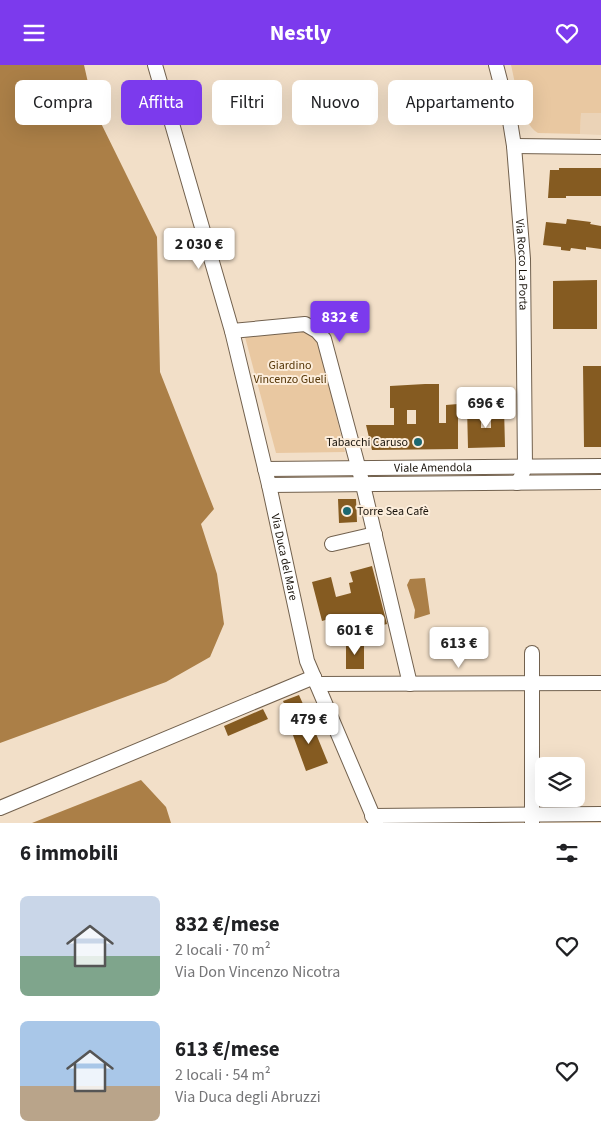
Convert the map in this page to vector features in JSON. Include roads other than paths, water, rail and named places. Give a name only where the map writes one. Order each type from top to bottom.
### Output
[{"type":"street","name":"Via Duca del Mare","points":[[155,65],[232,331],[269,485],[307,661],[374,819]]},
{"type":"street","name":"Via Rocco La Porta","points":[[496,65],[509,115],[514,146],[523,259],[525,467]]},
{"type":"street","points":[[514,146],[601,147]]},
{"type":"street","points":[[232,331],[305,324],[317,331],[324,339],[363,485],[410,684]]},
{"type":"street","name":"Viale Amendola","points":[[265,469],[601,466]]},
{"type":"street","points":[[517,483],[525,467]]},
{"type":"street","name":"Viale Amendola","points":[[269,485],[601,482]]},
{"type":"street","points":[[332,543],[374,534]]},
{"type":"street","points":[[532,653],[532,819]]},
{"type":"street","points":[[0,808],[315,680],[410,684],[601,683]]},
{"type":"street","points":[[374,819],[532,819],[601,814]]},
{"type":"place","name":"Tabacchi Caruso","points":[[418,442]]},
{"type":"place","name":"Torre Sea Cafè","points":[[347,511]]},
{"type":"park label","name":"Giardino Vincenzo Gueli","points":[[290,372]]}]
